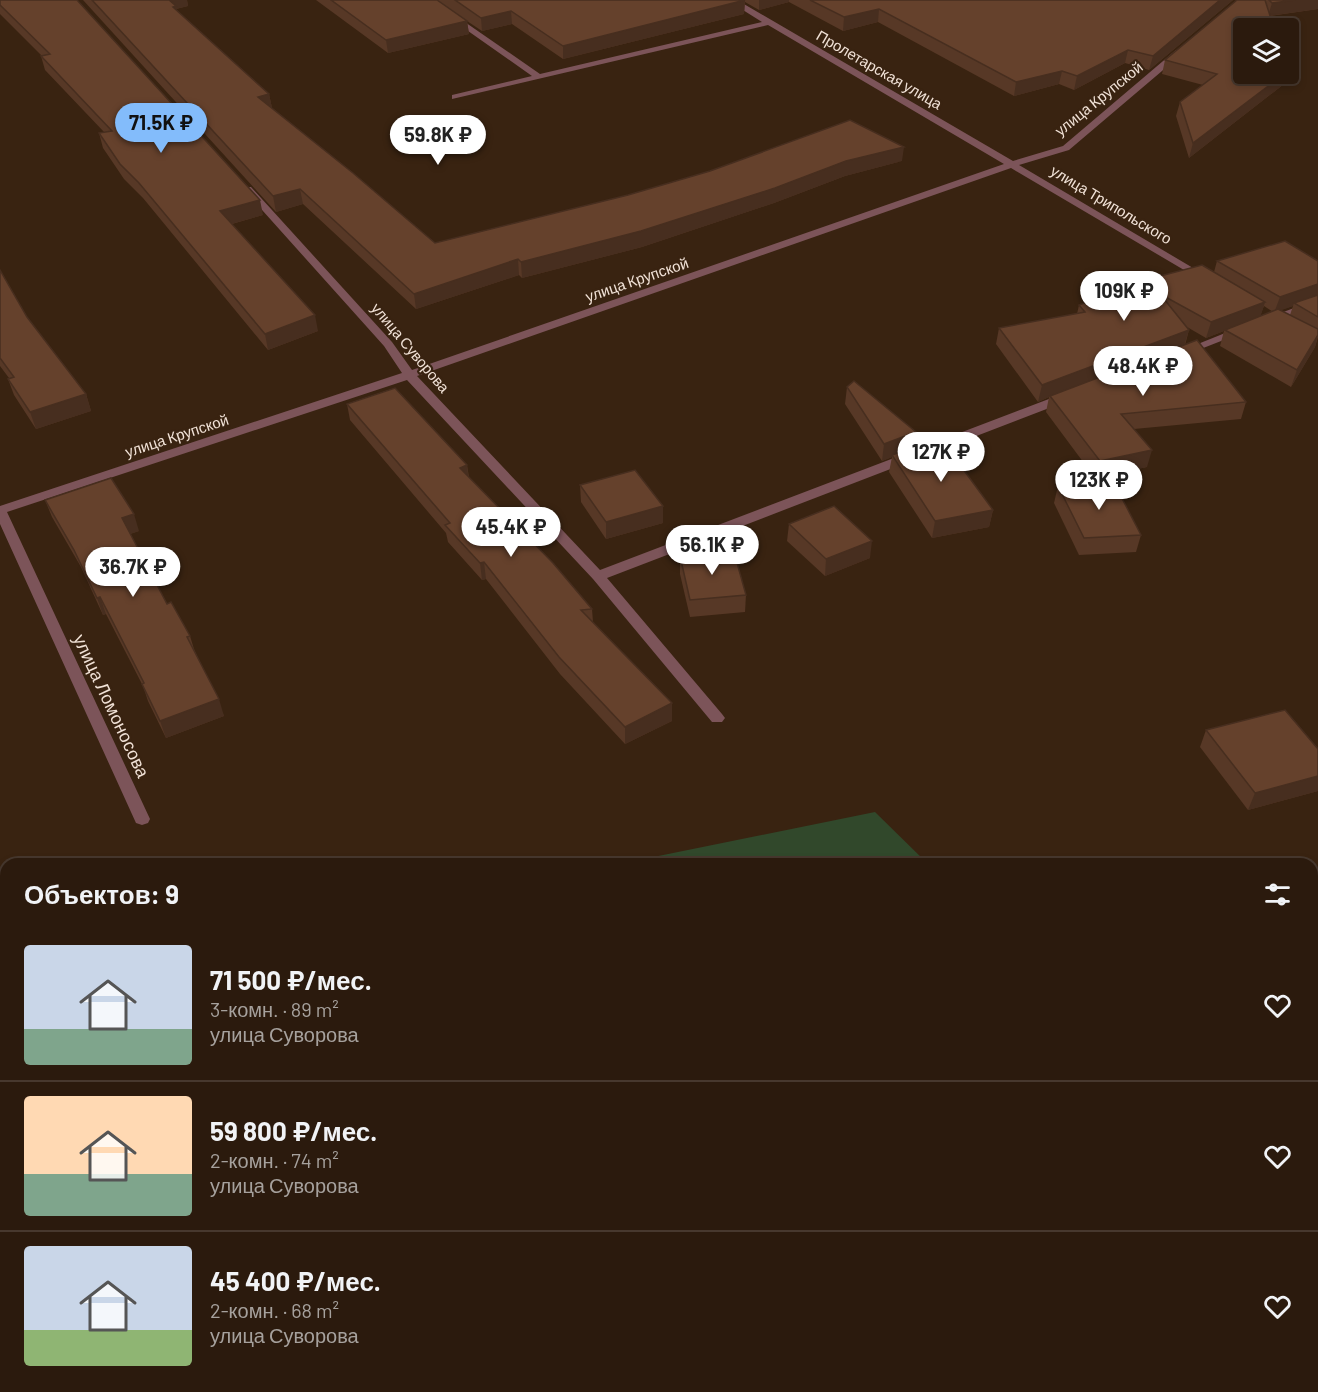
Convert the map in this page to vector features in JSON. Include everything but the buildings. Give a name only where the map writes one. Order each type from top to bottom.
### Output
[{"type":"street","points":[[428,0],[539,77]]},
{"type":"street","name":"Пролетарская улица","points":[[731,0],[1013,164]]},
{"type":"street","points":[[455,97],[770,22]]},
{"type":"street","name":"улица Крупской","points":[[0,510],[409,375],[1013,164],[1066,148],[1189,44]]},
{"type":"street","name":"улица Трипольского","points":[[1013,164],[1212,283]]},
{"type":"street","name":"улица Суворова","points":[[236,176],[388,344],[409,375],[598,576],[717,718]]},
{"type":"street","points":[[1173,356],[1261,320],[1318,302]]},
{"type":"street","points":[[1261,320],[1290,328]]},
{"type":"street","points":[[598,576],[1073,394]]},
{"type":"street","name":"улица Ломоносова","points":[[0,510],[142,819]]},
{"type":"green space","points":[[875,812],[922,858],[649,858]]}]
